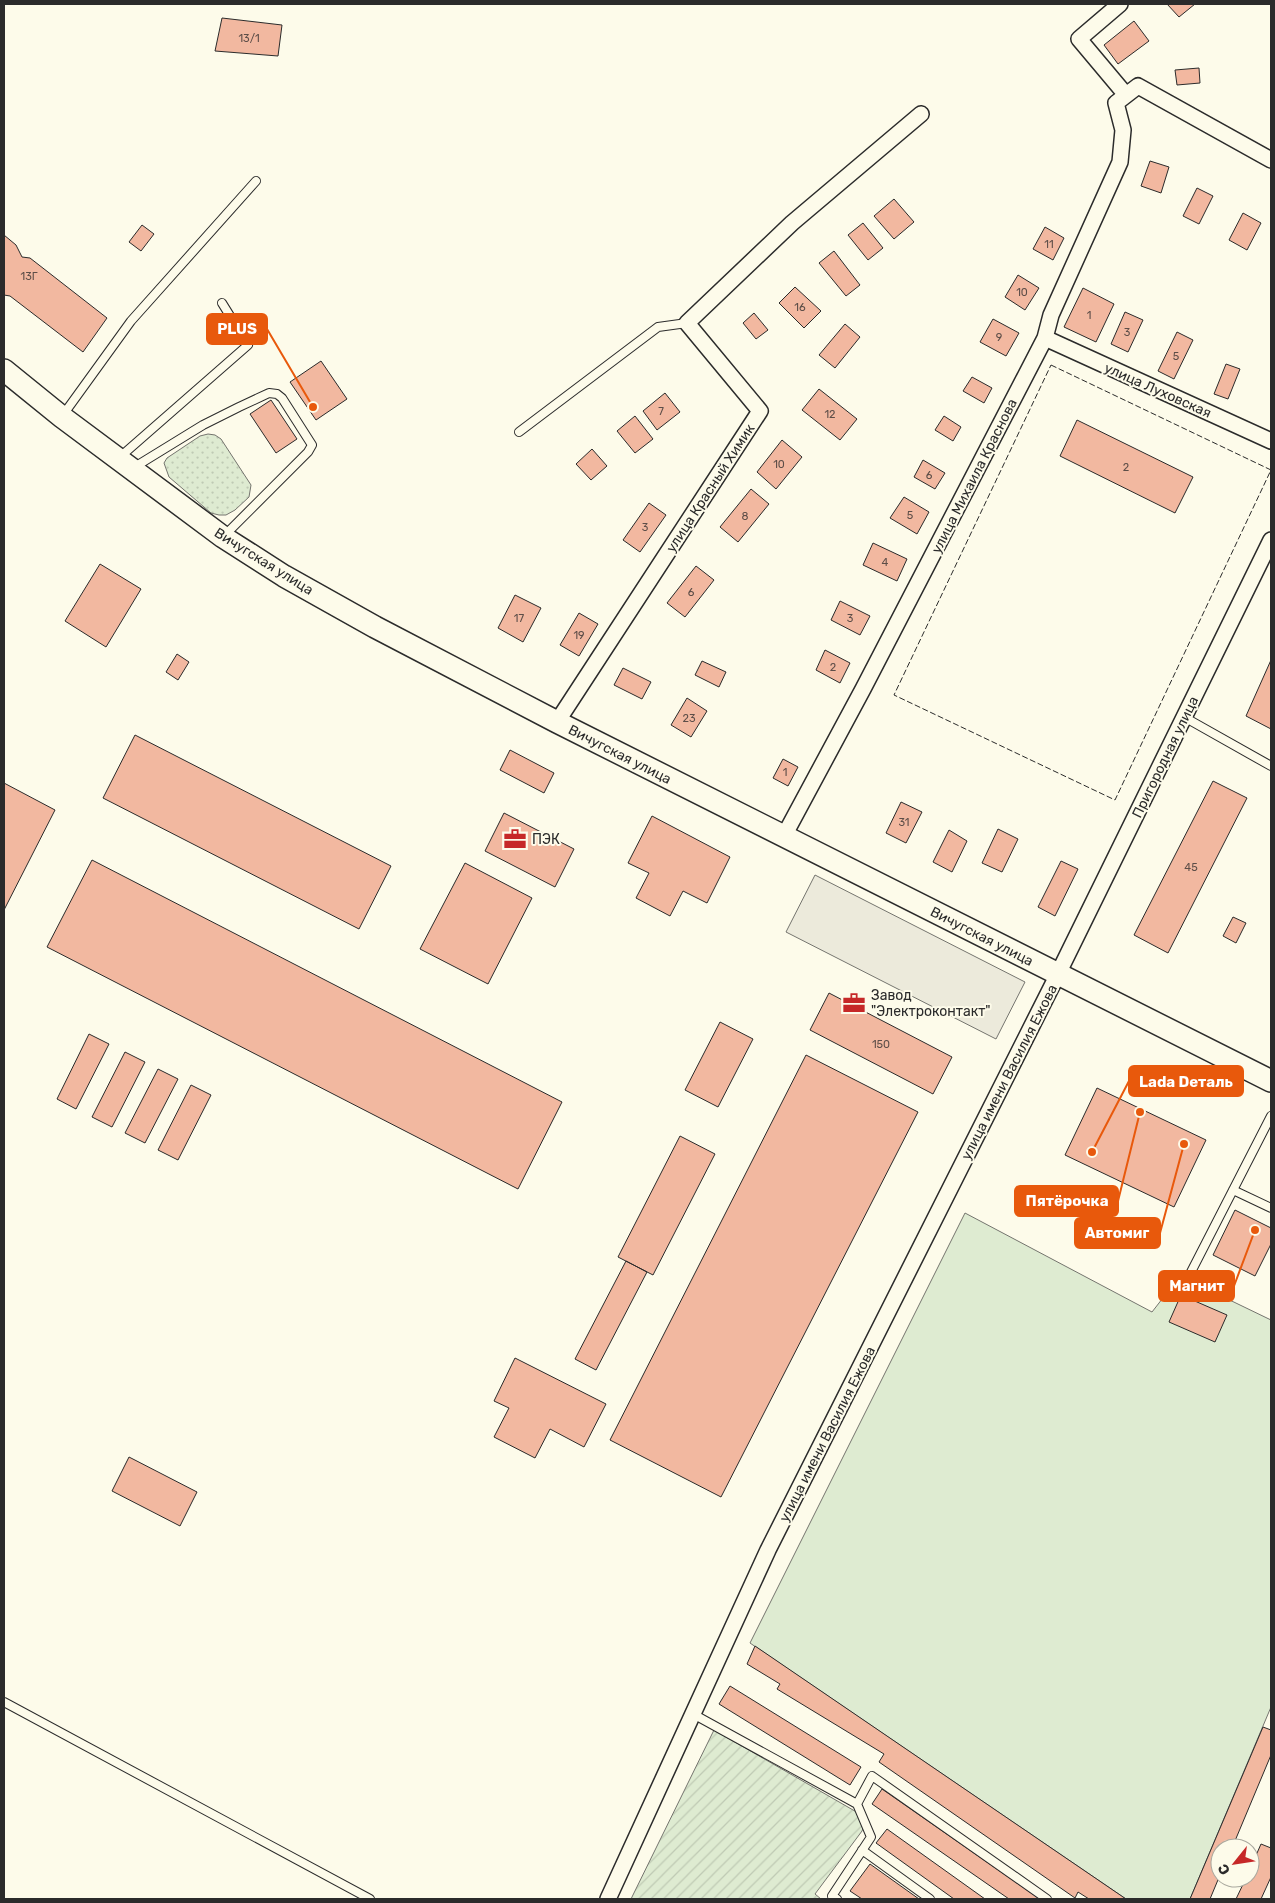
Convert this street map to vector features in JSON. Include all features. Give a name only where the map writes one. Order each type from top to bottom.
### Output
[{"type":"main road","name":"Вичугская улица","points":[[4,370],[62,417],[223,537],[284,576],[375,627],[557,722],[1271,1081]]},
{"type":"street","points":[[1120,4],[1079,39],[1121,99],[1138,86],[1271,160]]},
{"type":"street","name":"улица Михаила Краснова","points":[[784,836],[868,681],[1045,338],[1051,314],[1120,162],[1123,130],[1121,99]]},
{"type":"street","points":[[687,323],[792,223],[921,114]]},
{"type":"street","name":"улица Красный Химик","points":[[557,722],[760,411],[687,323]]},
{"type":"street","name":"улица Луховская","points":[[1045,338],[1271,441]]},
{"type":"street","name":"Пригородная улица","points":[[1058,974],[1271,540]]},
{"type":"street","name":"улица имени Василия Ежова","points":[[608,1899],[768,1550],[1058,974]]},
{"type":"lane","points":[[62,417],[131,321],[256,181]]},
{"type":"lane","points":[[125,464],[248,345],[222,303]]},
{"type":"lane","points":[[519,432],[658,327],[687,323]]},
{"type":"lane","points":[[125,464],[239,407],[269,394],[277,394],[282,398],[312,445],[308,452],[223,537]]},
{"type":"lane","points":[[1184,717],[1271,766]]},
{"type":"lane","points":[[1227,1290],[1191,1272],[1271,1116]]},
{"type":"lane","points":[[1233,1190],[1271,1208]]},
{"type":"lane","points":[[4,1702],[370,1899]]},
{"type":"lane","points":[[693,1714],[857,1804],[871,1837],[832,1898]]},
{"type":"lane","points":[[857,1804],[872,1776],[1047,1899]]},
{"type":"lane","points":[[862,1850],[930,1899]]},
{"type":"green space","points":[[215,435],[221,439],[251,485],[249,497],[235,510],[226,515],[211,513],[169,477],[164,463],[167,458],[200,436]]},
{"type":"green space","points":[[965,1213],[1152,1312],[1180,1276],[1271,1320],[1271,1707],[1216,1838],[1210,1838],[1210,1852],[1190,1899],[1126,1899],[750,1643]]},
{"type":"green space","points":[[714,1730],[860,1814],[865,1823],[862,1831],[815,1894],[821,1899],[631,1899]]},
{"type":"shaded area","points":[[815,875],[1025,982],[996,1039],[786,932]]},
{"type":"building","points":[[1167,4],[1195,4],[1179,17]]},
{"type":"building","points":[[222,18],[282,25],[278,56],[215,51]]},
{"type":"building","points":[[1134,21],[1149,41],[1118,64],[1104,45]]},
{"type":"building","points":[[1199,68],[1200,83],[1177,85],[1175,70]]},
{"type":"building","points":[[1150,161],[1169,167],[1161,193],[1141,186]]},
{"type":"building","points":[[1197,188],[1213,196],[1199,224],[1183,216]]},
{"type":"building","points":[[894,199],[914,222],[894,239],[874,216]]},
{"type":"building","points":[[1243,213],[1261,223],[1247,250],[1229,240]]},
{"type":"building","points":[[863,223],[883,248],[868,260],[848,235]]},
{"type":"building","points":[[142,225],[154,234],[141,251],[129,242]]},
{"type":"building","points":[[1045,227],[1064,238],[1053,260],[1033,249]]},
{"type":"building","points":[[4,235],[16,245],[22,257],[30,258],[107,318],[83,352],[10,296],[4,295]]},
{"type":"building","points":[[834,251],[860,285],[846,296],[819,263]]},
{"type":"building","points":[[1018,275],[1039,288],[1025,310],[1005,297]]},
{"type":"building","points":[[795,287],[821,311],[804,328],[779,303]]},
{"type":"building","points":[[1083,288],[1114,304],[1096,342],[1064,327]]},
{"type":"building","points":[[1125,312],[1143,320],[1128,352],[1111,344]]},
{"type":"building","points":[[754,313],[768,330],[756,339],[743,323]]},
{"type":"building","points":[[993,319],[1019,333],[1006,356],[980,342]]},
{"type":"building","points":[[845,324],[860,337],[835,368],[819,355]]},
{"type":"building","points":[[1177,332],[1193,340],[1174,379],[1158,371]]},
{"type":"building","points":[[321,361],[347,399],[316,420],[290,382]]},
{"type":"building","points":[[1226,364],[1240,369],[1228,399],[1214,394]]},
{"type":"building","points":[[972,377],[992,388],[984,403],[963,391]]},
{"type":"building","points":[[819,389],[857,419],[840,440],[802,410]]},
{"type":"building","points":[[665,393],[680,412],[657,430],[643,411]]},
{"type":"building","points":[[271,400],[297,439],[276,453],[250,414]]},
{"type":"building","points":[[635,416],[653,439],[635,453],[617,431]]},
{"type":"building","points":[[944,416],[961,427],[953,441],[935,430]]},
{"type":"building","points":[[1077,420],[1193,477],[1175,513],[1060,456]]},
{"type":"building","points":[[782,440],[802,457],[776,489],[757,472]]},
{"type":"building","points":[[592,449],[607,466],[591,480],[576,464]]},
{"type":"building","points":[[923,460],[945,473],[935,489],[914,477]]},
{"type":"building","points":[[751,489],[769,504],[738,542],[720,527]]},
{"type":"building","points":[[904,497],[929,512],[917,534],[890,518]]},
{"type":"building","points":[[649,503],[666,515],[640,552],[623,540]]},
{"type":"building","points":[[873,543],[907,559],[897,581],[863,565]]},
{"type":"building","points":[[100,564],[141,589],[106,647],[65,621]]},
{"type":"building","points":[[696,566],[714,580],[685,617],[667,603]]},
{"type":"building","points":[[515,595],[541,608],[523,642],[498,628]]},
{"type":"building","points":[[840,601],[870,616],[860,635],[831,620]]},
{"type":"building","points":[[579,613],[598,624],[579,656],[560,645]]},
{"type":"building","points":[[825,650],[850,663],[840,683],[816,670]]},
{"type":"building","points":[[177,654],[189,662],[178,680],[166,672]]},
{"type":"building","points":[[1271,660],[1271,729],[1246,716]]},
{"type":"building","points":[[702,661],[726,672],[719,687],[695,675]]},
{"type":"building","points":[[623,668],[651,682],[642,699],[614,685]]},
{"type":"building","points":[[687,698],[707,711],[691,737],[671,725]]},
{"type":"building","points":[[135,735],[391,866],[359,929],[103,798]]},
{"type":"building","points":[[510,750],[554,773],[544,793],[500,770]]},
{"type":"building","points":[[783,759],[798,767],[788,786],[773,778]]},
{"type":"building","points":[[1213,781],[1247,798],[1168,953],[1134,935]]},
{"type":"building","points":[[4,783],[55,810],[4,910]]},
{"type":"building","points":[[901,802],[922,812],[906,843],[886,833]]},
{"type":"building","points":[[504,813],[574,849],[555,887],[485,851]]},
{"type":"building","points":[[652,816],[730,857],[707,903],[683,891],[670,916],[636,898],[649,873],[628,863]]},
{"type":"building","points":[[998,829],[1018,839],[1002,872],[982,863]]},
{"type":"building","points":[[949,830],[967,841],[952,872],[933,862]]},
{"type":"building","points":[[92,860],[562,1102],[518,1189],[47,947]]},
{"type":"building","points":[[1061,861],[1078,869],[1055,916],[1038,907]]},
{"type":"building","points":[[465,863],[532,898],[488,984],[420,949]]},
{"type":"building","points":[[1233,917],[1246,923],[1236,943],[1223,936]]},
{"type":"building","points":[[829,993],[952,1057],[933,1094],[810,1030]]},
{"type":"building","points":[[720,1022],[753,1039],[718,1107],[685,1090]]},
{"type":"building","points":[[89,1034],[109,1044],[76,1109],[57,1099]]},
{"type":"building","points":[[125,1052],[145,1062],[112,1127],[92,1117]]},
{"type":"building","points":[[806,1055],[918,1112],[721,1497],[610,1440]]},
{"type":"building","points":[[158,1069],[178,1079],[145,1143],[125,1133]]},
{"type":"building","points":[[191,1085],[211,1095],[178,1160],[158,1150]]},
{"type":"building","points":[[1097,1088],[1206,1140],[1174,1207],[1065,1155]]},
{"type":"building","points":[[680,1136],[715,1154],[653,1275],[618,1257]]},
{"type":"building","points":[[1235,1210],[1271,1228],[1271,1244],[1255,1276],[1213,1255]]},
{"type":"building","points":[[626,1261],[647,1272],[596,1370],[575,1359]]},
{"type":"building","points":[[1181,1295],[1227,1315],[1215,1342],[1169,1322]]},
{"type":"building","points":[[515,1358],[606,1404],[584,1447],[550,1429],[535,1458],[494,1437],[509,1408],[494,1401]]},
{"type":"building","points":[[129,1457],[197,1492],[180,1526],[112,1491]]},
{"type":"building","points":[[755,1646],[1126,1899],[1089,1899],[1078,1892],[1075,1898],[879,1762],[884,1754],[777,1689],[780,1684],[747,1664]]},
{"type":"building","points":[[730,1686],[861,1767],[850,1785],[719,1704]]},
{"type":"building","points":[[1263,1727],[1271,1730],[1271,1755],[1236,1838],[1216,1838]]},
{"type":"building","points":[[882,1789],[1040,1899],[1009,1899],[872,1804]]},
{"type":"building","points":[[887,1829],[985,1899],[954,1899],[876,1843]]},
{"type":"building","points":[[1261,1844],[1271,1848],[1271,1877],[1261,1899],[1236,1899],[1241,1888],[1260,1888]]},
{"type":"building","points":[[1210,1852],[1210,1888],[1215,1888],[1210,1899],[1190,1899]]},
{"type":"building","points":[[870,1864],[919,1899],[862,1899],[850,1891]]},
{"type":"fence","points":[[1051,365],[1271,470],[1115,800],[894,695],[1051,365]]},
{"type":"place","name":"PLUS","points":[[313,407]]},
{"type":"place","name":"ПЭК","points":[[515,839]]},
{"type":"place","name":"Завод \"Электроконтакт\"","points":[[854,1003]]},
{"type":"place","name":"Пятёрочка","points":[[1140,1112]]},
{"type":"place","name":"Автомиг","points":[[1184,1144]]},
{"type":"place","name":"Lada Dеталь","points":[[1092,1152]]},
{"type":"place","name":"Магнит","points":[[1255,1230]]}]
